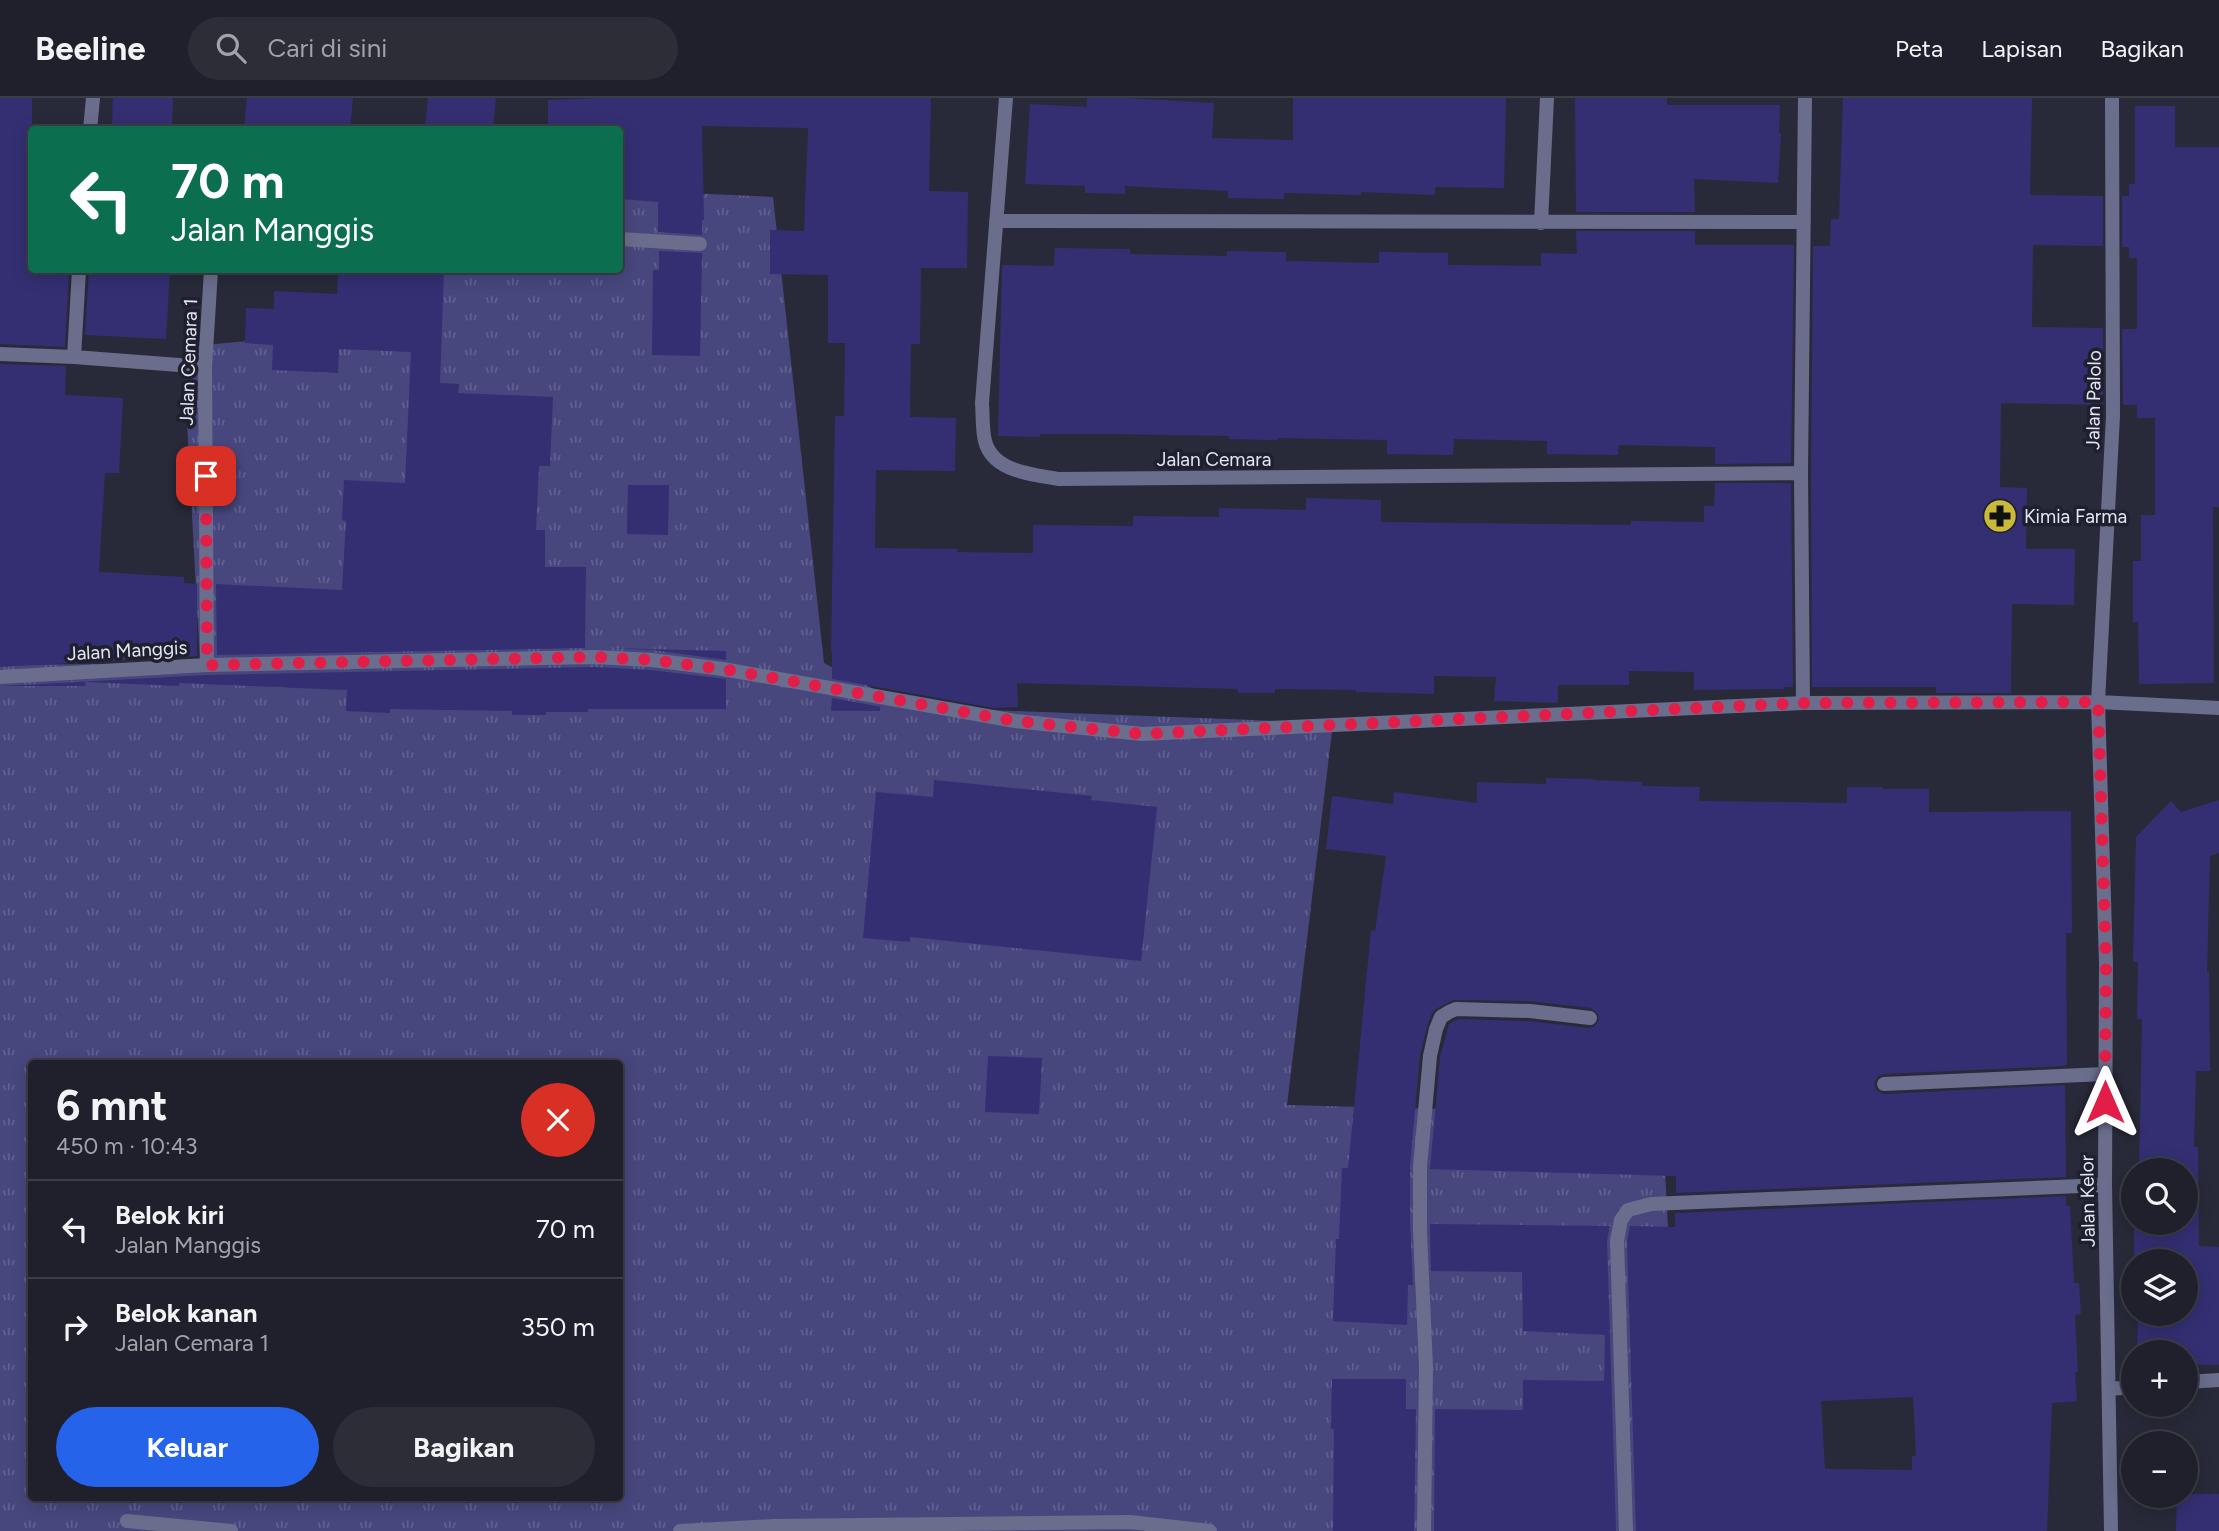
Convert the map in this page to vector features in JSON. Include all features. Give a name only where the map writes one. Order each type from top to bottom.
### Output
[{"type":"street","points":[[90,126],[93,98]]},
{"type":"street","name":"Jalan Cemara","points":[[1006,98],[982,402],[985,440],[990,454],[1003,465],[1020,472],[1058,480],[1801,473]]},
{"type":"street","points":[[1541,223],[1547,98]]},
{"type":"street","points":[[1802,703],[1801,473],[1805,98]]},
{"type":"street","name":"Jalan Palolo","points":[[2098,702],[2113,416],[2112,98]]},
{"type":"street","points":[[996,221],[1804,222]]},
{"type":"street","points":[[623,239],[700,244]]},
{"type":"street","points":[[74,357],[79,273]]},
{"type":"street","name":"Jalan Cemara 1","points":[[207,665],[205,367],[211,273]]},
{"type":"street","points":[[0,354],[205,367]]},
{"type":"street","name":"Jalan Manggis","points":[[0,677],[207,665],[594,657],[652,660],[723,669],[1015,721],[1142,734],[1802,703],[2098,702],[2219,708]]},
{"type":"street","name":"Jalan Kelor","points":[[2098,702],[2106,964],[2105,1185],[2111,1531]]},
{"type":"street","points":[[1424,1531],[1426,1367],[1420,1167],[1430,1056],[1436,1029],[1441,1017],[1456,1009],[1530,1011],[1590,1018]]},
{"type":"street","points":[[1884,1084],[2105,1074]]},
{"type":"street","points":[[1626,1531],[1617,1241],[1621,1220],[1628,1210],[1651,1204],[2105,1185]]},
{"type":"street","points":[[2198,1381],[2219,1380]]},
{"type":"street","points":[[2109,1389],[2121,1388]]},
{"type":"street","points":[[127,1521],[231,1531]]},
{"type":"street","points":[[680,1531],[774,1526],[1130,1522],[1210,1531]]},
{"type":"green space","points":[[623,190],[773,197],[824,663],[908,707],[1333,723],[1287,1105],[1662,1115],[1684,1531],[0,1531],[0,665],[200,663],[183,347],[370,330],[440,278],[441,273],[623,273]]},
{"type":"building","points":[[0,98],[32,98],[32,126],[28,126],[28,273],[69,273],[65,347],[0,344]]},
{"type":"building","points":[[113,98],[173,98],[172,126],[112,126]]},
{"type":"building","points":[[247,98],[353,98],[350,126],[244,126]]},
{"type":"building","points":[[428,98],[496,98],[493,126],[425,126]]},
{"type":"building","points":[[931,98],[929,191],[968,192],[967,268],[921,268],[920,344],[911,344],[910,417],[956,418],[955,471],[876,470],[875,548],[1033,553],[1033,525],[1133,526],[1133,516],[1219,517],[1219,508],[1306,510],[1306,498],[1381,500],[1381,522],[1631,525],[1631,521],[1704,522],[1704,506],[1714,506],[1715,483],[1791,483],[1793,687],[1694,690],[1694,672],[1629,671],[1629,685],[1558,685],[1558,703],[1494,701],[1496,677],[1434,676],[1434,694],[1275,689],[1275,693],[1238,693],[1238,689],[1017,683],[1018,707],[994,708],[832,679],[835,416],[844,416],[845,343],[828,343],[828,275],[770,274],[770,230],[804,231],[808,128],[702,126],[702,235],[658,232],[658,202],[623,199],[623,126],[548,126],[548,100]]},
{"type":"building","points":[[1087,98],[1214,103],[1212,138],[1293,140],[1293,98],[1506,98],[1504,188],[1435,187],[1435,195],[1284,193],[1284,199],[1228,198],[1228,191],[1125,186],[1125,194],[1085,193],[1085,186],[1025,184],[1030,104],[1087,107]]},
{"type":"building","points":[[1575,98],[1667,98],[1667,105],[1780,105],[1778,183],[1694,179],[1695,212],[1576,212]]},
{"type":"building","points":[[1843,98],[2032,98],[2030,195],[2103,196],[2103,246],[2033,245],[2032,327],[2103,328],[2103,405],[2001,403],[2000,487],[2027,488],[2026,549],[2075,549],[2074,605],[2012,604],[2011,693],[1936,693],[1936,687],[1812,687],[1813,246],[1830,246],[1831,219],[1839,219]]},
{"type":"building","points":[[2135,106],[2175,106],[2175,147],[2219,147],[2219,507],[2213,507],[2214,683],[2139,684],[2138,622],[2133,622],[2133,561],[2141,561],[2141,515],[2155,515],[2155,418],[2137,418],[2137,405],[2123,405],[2122,329],[2137,329],[2137,258],[2129,258],[2129,247],[2122,247],[2122,196],[2129,196],[2129,184],[2135,184]]},
{"type":"building","points":[[1576,231],[1695,231],[1695,245],[1794,245],[1791,463],[1715,464],[1715,447],[1619,445],[1618,455],[1547,454],[1547,441],[1454,439],[1453,455],[1387,454],[1387,440],[1229,439],[1229,436],[1118,434],[998,436],[1002,265],[1054,266],[1055,248],[1130,249],[1130,254],[1227,256],[1227,251],[1286,252],[1286,261],[1379,263],[1379,252],[1448,253],[1448,265],[1541,266],[1541,253],[1577,254]]},
{"type":"building","points":[[659,251],[702,253],[700,356],[652,355],[653,270],[659,270]]},
{"type":"building","points":[[89,273],[170,273],[166,339],[85,335]]},
{"type":"building","points":[[338,273],[444,273],[440,383],[459,384],[458,393],[553,397],[550,466],[539,466],[536,530],[545,530],[545,567],[586,567],[585,648],[217,655],[216,584],[342,590],[346,521],[342,520],[344,480],[405,483],[411,352],[339,349],[338,373],[272,370],[273,345],[245,343],[246,308],[274,309],[274,291],[337,294]]},
{"type":"building","points":[[0,364],[66,366],[65,395],[123,398],[119,473],[105,473],[99,572],[184,577],[184,583],[197,584],[197,656],[0,667]]},
{"type":"building","points":[[628,485],[669,485],[668,535],[627,534]]},
{"type":"building","points":[[608,648],[726,651],[726,660],[653,650]]},
{"type":"building","points":[[594,667],[651,670],[726,679],[726,709],[588,709],[588,712],[512,715],[512,711],[390,709],[390,713],[346,711],[347,690],[179,683],[179,686],[85,682],[86,686],[3,686],[207,675]]},
{"type":"building","points":[[832,698],[882,707],[880,711],[831,711]]},
{"type":"building","points":[[1546,778],[1642,782],[1642,786],[1700,787],[1699,801],[1847,803],[1847,787],[1883,787],[1929,789],[1929,812],[2071,811],[2072,933],[2066,933],[2067,1064],[1884,1074],[1878,1076],[1874,1084],[1876,1090],[1884,1094],[2065,1085],[2066,1177],[1676,1193],[1676,1176],[1430,1169],[1440,1057],[1449,1024],[1458,1019],[1529,1021],[1589,1028],[1599,1020],[1598,1014],[1591,1008],[1530,1001],[1453,1000],[1432,1013],[1420,1055],[1410,1166],[1413,1285],[1408,1285],[1407,1325],[1333,1321],[1342,1168],[1348,1168],[1371,930],[1375,931],[1386,856],[1326,849],[1332,796],[1393,804],[1394,792],[1477,803],[1477,782],[1546,784]]},
{"type":"building","points":[[934,780],[1092,796],[1091,800],[1157,807],[1141,961],[910,937],[910,942],[863,938],[876,792],[933,797]]},
{"type":"building","points":[[2219,800],[2219,853],[2210,856],[2207,972],[2210,1071],[2196,1071],[2194,1147],[2198,1147],[2199,1246],[2219,1247],[2219,1365],[2198,1365],[2198,1340],[2137,1340],[2138,1326],[2198,1326],[2198,1249],[2134,1249],[2134,1235],[2198,1235],[2198,1158],[2139,1158],[2142,1019],[2137,1019],[2138,962],[2133,962],[2136,837],[2171,801],[2181,812]]},
{"type":"building","points":[[988,1056],[1042,1058],[1039,1114],[985,1112]]},
{"type":"building","points":[[2066,1196],[2066,1206],[2070,1206],[2074,1283],[2079,1283],[2081,1314],[2075,1315],[2077,1401],[2052,1403],[2047,1531],[1636,1531],[1627,1242],[1630,1226],[1675,1227],[1675,1213]],"holes":[[[1913,1397],[1916,1456],[1912,1456],[1912,1470],[1825,1469],[1821,1401]]]},
{"type":"building","points":[[1430,1224],[1610,1226],[1607,1241],[1616,1531],[1434,1531],[1435,1409],[1523,1410],[1523,1380],[1604,1381],[1605,1335],[1523,1331],[1522,1272],[1431,1271]]},
{"type":"building","points":[[1332,1379],[1406,1379],[1406,1409],[1416,1409],[1414,1531],[1333,1531]]},
{"type":"building","points":[[2198,1494],[2219,1494],[2219,1531],[2176,1531],[2177,1508],[2198,1508]]},
{"type":"place","name":"Kimia Farma","points":[[2000,516]]},
{"type":"route","points":[[206,476],[207,665],[594,657],[652,660],[723,669],[1015,721],[1142,734],[1802,703],[2098,702],[2106,964],[2105,1102]]}]
